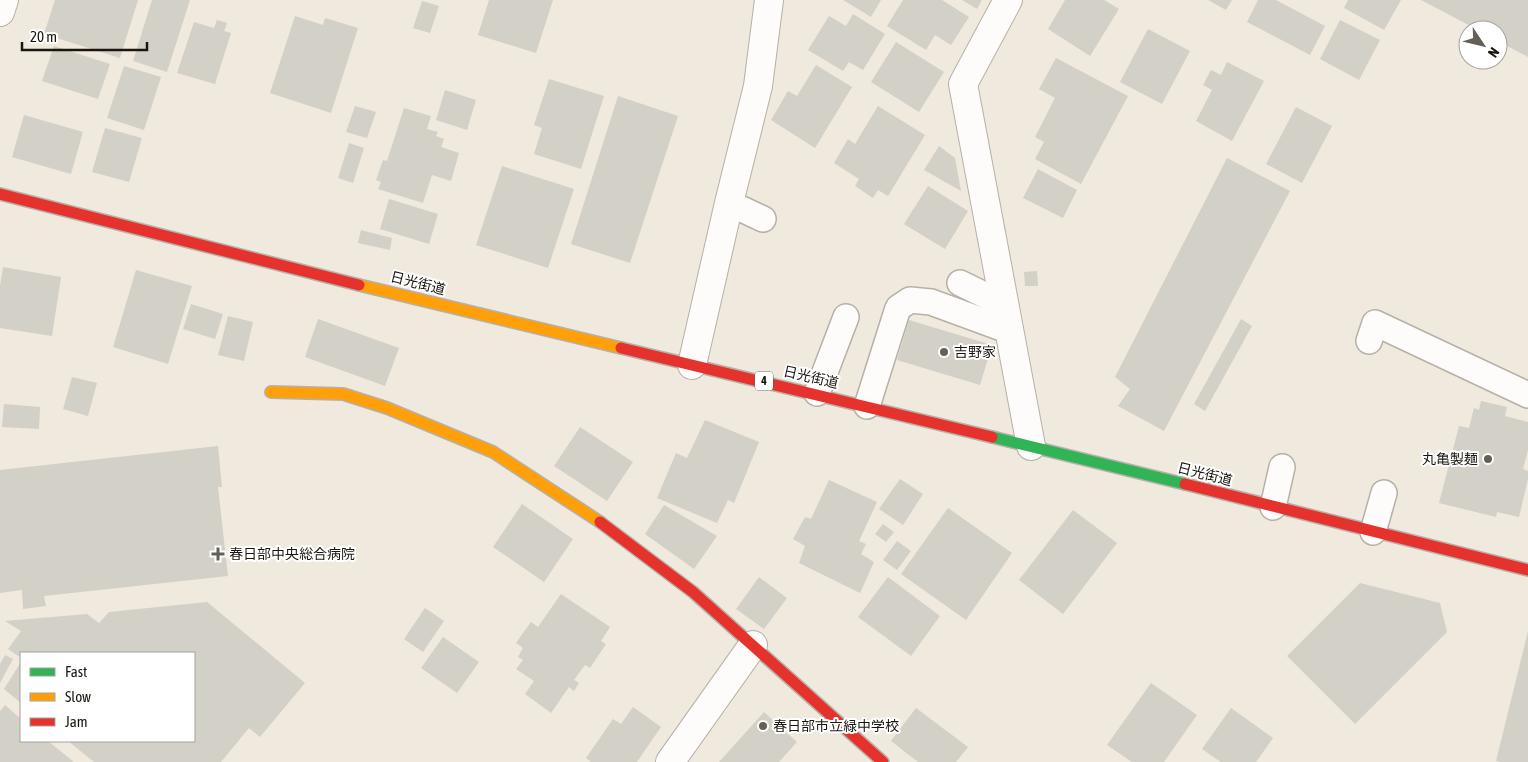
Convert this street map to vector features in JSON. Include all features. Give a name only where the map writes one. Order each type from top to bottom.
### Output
[{"type":"main road","name":"日光街道","points":[[0,194],[290,268],[692,365],[817,393],[1528,570]]},
{"type":"main road","points":[[272,392],[343,394],[387,408],[493,452],[602,522],[693,592],[883,762]]},
{"type":"street","points":[[0,12],[4,0]]},
{"type":"street","points":[[692,365],[758,86],[769,0]]},
{"type":"street","points":[[1008,0],[963,84],[1031,446]]},
{"type":"street","points":[[670,762],[753,646]]},
{"type":"lane","points":[[729,203],[763,219]]},
{"type":"lane","points":[[960,283],[1005,305]]},
{"type":"lane","points":[[867,406],[898,308],[910,300],[931,302],[1010,331]]},
{"type":"lane","points":[[817,393],[846,317]]},
{"type":"lane","points":[[1369,341],[1375,322],[1528,395]]},
{"type":"lane","points":[[1273,507],[1282,467]]},
{"type":"lane","points":[[1373,532],[1384,493]]},
{"type":"building","points":[[55,0],[138,0],[120,58],[44,34]]},
{"type":"building","points":[[152,0],[190,0],[167,72],[133,61]]},
{"type":"building","points":[[489,0],[553,0],[536,53],[478,35]]},
{"type":"building","points":[[843,0],[881,0],[871,17]]},
{"type":"building","points":[[903,0],[942,0],[969,17],[951,45],[935,35],[926,50],[887,26]]},
{"type":"building","points":[[962,0],[982,0],[977,9]]},
{"type":"building","points":[[1065,0],[1104,0],[1119,9],[1090,56],[1048,29]]},
{"type":"building","points":[[1208,0],[1232,0],[1226,10]]},
{"type":"building","points":[[1258,0],[1276,0],[1325,26],[1310,55],[1247,22]]},
{"type":"building","points":[[1348,0],[1401,0],[1384,30],[1344,8]]},
{"type":"building","points":[[1421,0],[1528,0],[1528,57],[1508,46],[1508,20],[1459,20]]},
{"type":"building","points":[[422,1],[439,6],[430,33],[413,28]]},
{"type":"building","points":[[853,14],[885,34],[863,70],[849,62],[843,71],[808,50],[829,16],[846,26]]},
{"type":"building","points":[[295,16],[323,25],[325,18],[358,28],[331,113],[270,93]]},
{"type":"building","points":[[217,20],[227,23],[224,31],[231,33],[215,84],[177,73],[194,22],[214,28]]},
{"type":"building","points":[[1340,20],[1380,40],[1359,80],[1320,59]]},
{"type":"building","points":[[1148,29],[1190,51],[1162,104],[1120,82]]},
{"type":"building","points":[[896,42],[944,72],[919,112],[871,82]]},
{"type":"building","points":[[54,46],[110,64],[98,99],[42,81]]},
{"type":"building","points":[[1056,58],[1128,96],[1081,184],[1035,159],[1044,142],[1035,137],[1055,98],[1039,89]]},
{"type":"building","points":[[1227,62],[1264,81],[1232,141],[1196,121],[1212,90],[1203,85],[1211,70],[1221,75]]},
{"type":"building","points":[[816,65],[852,87],[815,148],[771,120],[788,91],[797,96]]},
{"type":"building","points":[[124,66],[161,77],[144,130],[107,118]]},
{"type":"building","points":[[549,79],[604,96],[581,169],[534,154],[542,128],[534,125]]},
{"type":"building","points":[[445,90],[476,100],[467,130],[436,120]]},
{"type":"building","points":[[618,96],[678,116],[630,263],[571,244]]},
{"type":"building","points":[[355,106],[376,112],[367,138],[346,132]]},
{"type":"building","points":[[878,106],[925,135],[888,196],[878,190],[873,198],[855,186],[859,179],[834,163],[848,139],[855,144]]},
{"type":"building","points":[[1296,107],[1332,126],[1302,183],[1266,164]]},
{"type":"building","points":[[404,108],[431,116],[427,129],[438,132],[436,136],[444,139],[441,147],[459,153],[451,181],[432,175],[423,203],[378,189],[381,182],[376,180],[383,160],[387,161]]},
{"type":"building","points":[[24,115],[83,132],[71,174],[12,157]]},
{"type":"building","points":[[105,128],[142,138],[129,182],[92,172]]},
{"type":"building","points":[[349,143],[364,148],[353,183],[338,178]]},
{"type":"building","points":[[939,146],[955,158],[961,191],[924,170]]},
{"type":"building","points":[[1227,158],[1290,191],[1164,431],[1118,406],[1130,389],[1115,377]]},
{"type":"building","points":[[502,166],[574,189],[548,268],[476,245]]},
{"type":"building","points":[[1038,169],[1077,190],[1063,218],[1023,198]]},
{"type":"building","points":[[928,186],[968,211],[945,249],[904,224]]},
{"type":"building","points":[[389,199],[438,214],[429,244],[380,229]]},
{"type":"building","points":[[361,230],[392,238],[390,250],[358,243]]},
{"type":"building","points":[[3,267],[61,277],[52,336],[0,328],[0,286]]},
{"type":"building","points":[[136,270],[192,286],[168,364],[113,347]]},
{"type":"building","points":[[1037,271],[1038,286],[1025,286],[1024,272]]},
{"type":"building","points":[[191,304],[223,314],[215,339],[183,329]]},
{"type":"building","points":[[228,316],[253,322],[244,361],[218,355]]},
{"type":"building","points":[[318,319],[399,348],[385,386],[305,357]]},
{"type":"building","points":[[1241,319],[1252,326],[1205,411],[1194,404]]},
{"type":"building","name":"吉野家","points":[[909,320],[992,345],[980,385],[897,360]]},
{"type":"building","points":[[72,377],[97,383],[88,416],[63,409]]},
{"type":"building","name":"丸亀製麺","points":[[1481,401],[1507,407],[1505,416],[1528,422],[1528,450],[1523,469],[1528,471],[1528,479],[1519,517],[1497,512],[1496,517],[1439,503],[1459,426],[1469,428],[1474,408],[1479,410]]},
{"type":"building","points":[[4,404],[40,407],[39,429],[2,427]]},
{"type":"building","points":[[705,420],[759,442],[734,503],[728,500],[717,523],[657,498],[676,453],[687,458]]},
{"type":"building","points":[[580,427],[633,462],[607,501],[554,466]]},
{"type":"building","points":[[218,446],[222,487],[218,487],[228,576],[44,596],[46,606],[23,609],[22,590],[0,593],[0,470]]},
{"type":"building","points":[[900,479],[923,494],[903,525],[879,509]]},
{"type":"building","points":[[829,480],[877,502],[859,541],[866,544],[861,554],[874,562],[860,593],[799,563],[805,546],[793,539],[805,517],[811,519]]},
{"type":"building","points":[[522,504],[573,539],[544,582],[493,547]]},
{"type":"building","points":[[664,505],[717,536],[694,569],[645,534]]},
{"type":"building","points":[[948,508],[1012,553],[966,620],[901,574]]},
{"type":"building","points":[[1073,510],[1117,543],[1063,614],[1019,580]]},
{"type":"building","points":[[883,524],[894,532],[886,542],[875,534]]},
{"type":"building","points":[[897,541],[911,551],[897,570],[883,560]]},
{"type":"building","points":[[759,577],[787,598],[764,629],[736,609]]},
{"type":"building","points":[[888,577],[940,616],[911,656],[858,617]]},
{"type":"building","points":[[1360,583],[1440,603],[1447,632],[1355,724],[1287,656]]},
{"type":"building","points":[[561,594],[610,627],[601,641],[606,644],[590,668],[585,665],[574,680],[579,683],[574,691],[569,687],[551,713],[525,694],[534,681],[516,669],[523,660],[518,657],[523,648],[516,643],[531,622],[538,627]]},
{"type":"building","points":[[207,602],[305,683],[260,737],[249,728],[221,762],[94,762],[69,742],[195,742],[195,652],[20,652],[20,657],[8,649],[21,631],[5,621],[87,614],[99,623],[109,612]]},
{"type":"building","points":[[425,608],[444,621],[423,652],[404,639]]},
{"type":"building","points":[[1528,631],[1528,762],[1496,761]]},
{"type":"building","points":[[443,637],[479,662],[457,693],[421,668]]},
{"type":"building","points":[[5,655],[13,659],[0,683],[0,664]]},
{"type":"building","points":[[20,664],[20,702],[4,689]]},
{"type":"building","points":[[1151,683],[1197,715],[1164,762],[1132,762],[1107,745]]},
{"type":"building","points":[[5,705],[20,718],[20,742],[49,742],[74,762],[0,762],[0,711]]},
{"type":"building","points":[[633,707],[661,727],[637,762],[591,762],[586,758],[613,719],[621,724]]},
{"type":"building","points":[[916,708],[968,747],[956,762],[918,762],[891,741]]},
{"type":"building","points":[[1231,708],[1273,738],[1256,762],[1221,762],[1202,749]]},
{"type":"building","points":[[764,712],[797,742],[779,762],[719,762]]},
{"type":"traffic: fast","points":[[992,437],[1185,484]]},
{"type":"traffic: slow","points":[[359,285],[621,348]]},
{"type":"traffic: slow","points":[[271,392],[343,394],[387,408],[493,452],[600,522]]},
{"type":"traffic: jam","points":[[0,194],[359,285]]},
{"type":"traffic: jam","points":[[621,348],[992,437]]},
{"type":"traffic: jam","points":[[1185,484],[1528,570]]},
{"type":"traffic: jam","points":[[600,522],[693,592],[883,762]]},
{"type":"place","name":"吉野家","points":[[944,352]]},
{"type":"place","name":"丸亀製麺","points":[[1488,459]]},
{"type":"place","name":"春日部中央総合病院","points":[[218,554]]},
{"type":"place","name":"春日部市立緑中学校","points":[[763,726]]}]
